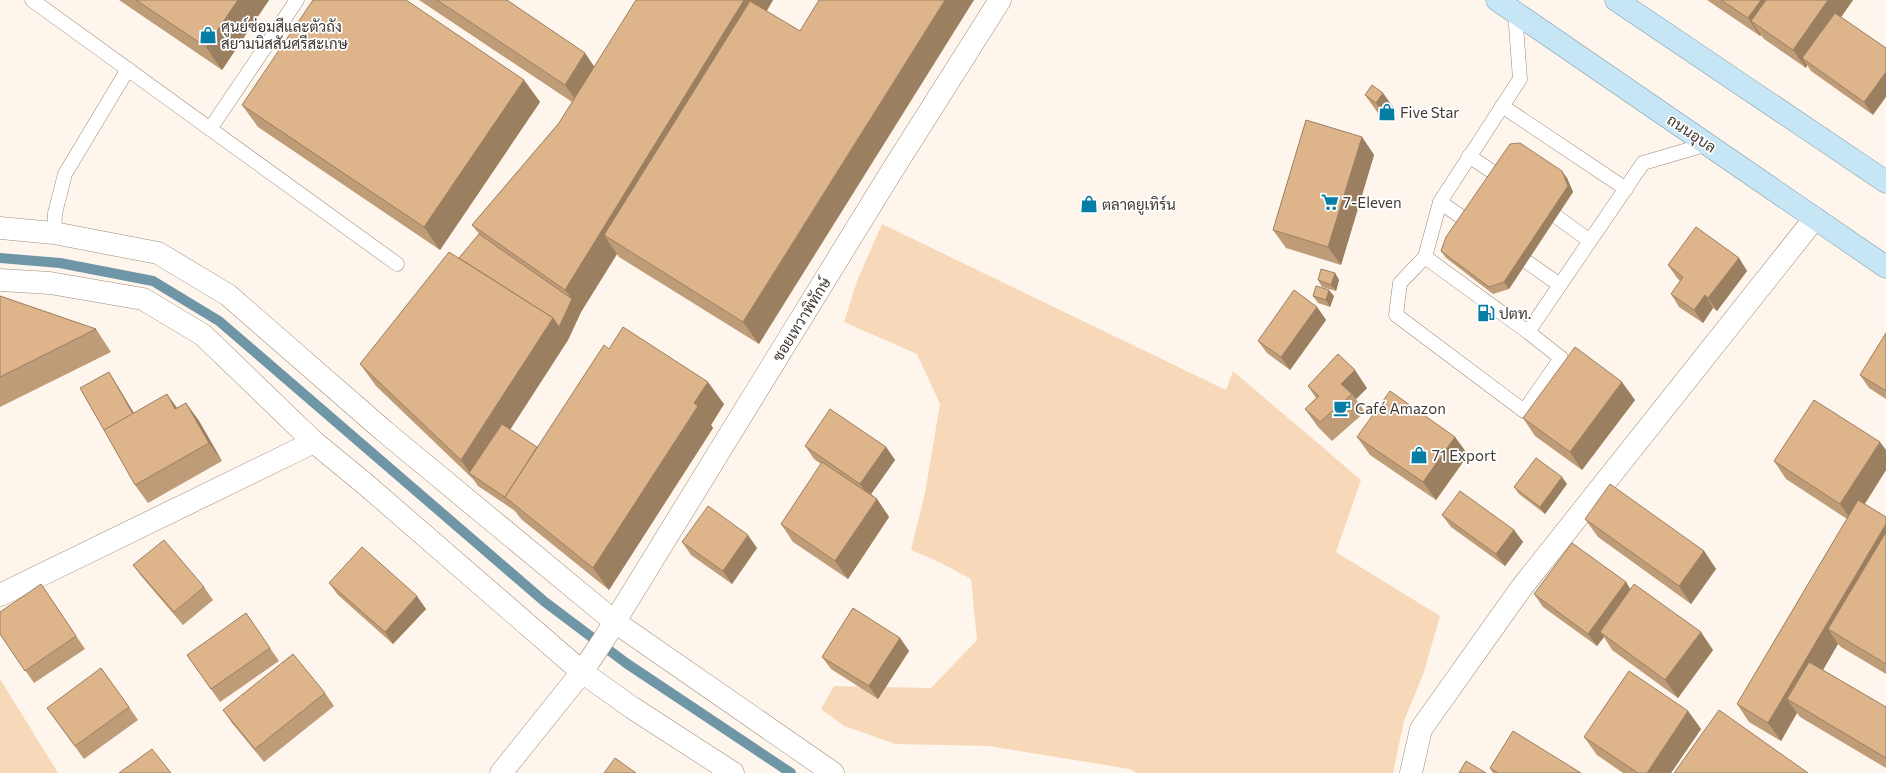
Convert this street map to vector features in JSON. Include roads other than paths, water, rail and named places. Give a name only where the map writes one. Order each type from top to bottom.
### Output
[{"type":"main road","name":"ถนนอุบล","points":[[1497,0],[1886,267]]},
{"type":"main road","points":[[1616,0],[1886,182]]},
{"type":"street","name":"ซอยเทวาพิทักษ์","points":[[501,773],[587,665],[609,631],[890,174],[1000,0]]},
{"type":"street","points":[[1411,773],[1421,729],[1522,587],[1815,218]]},
{"type":"street","points":[[0,228],[54,233],[158,253],[228,295],[609,631],[833,773]]},
{"type":"street","points":[[0,280],[50,283],[143,299],[203,335],[314,442],[587,665],[631,707],[733,773]]},
{"type":"street","points":[[0,594],[314,442]]},
{"type":"lane","points":[[32,0],[397,264]]},
{"type":"lane","points":[[210,129],[297,0]]},
{"type":"lane","points":[[1425,257],[1562,358],[1524,411],[1396,315],[1400,283],[1425,257],[1440,202],[1520,78],[1515,12]]},
{"type":"lane","points":[[54,233],[55,213],[65,174],[128,69]]},
{"type":"lane","points":[[1502,106],[1626,189]]},
{"type":"lane","points":[[1528,332],[1644,163],[1708,144]]},
{"type":"lane","points":[[1469,156],[1497,176]]},
{"type":"lane","points":[[1440,202],[1467,221]]},
{"type":"lane","points":[[1556,217],[1590,241]]},
{"type":"lane","points":[[1527,262],[1560,285]]},
{"type":"waterway","points":[[0,258],[60,263],[153,281],[219,321],[545,602],[626,663],[791,773]]},
{"type":"place","name":"ศูนย์ซ่อมสีและตัวถัง สยามนิสสันศรีสะเกษ","points":[[208,35]]},
{"type":"place","name":"Five Star","points":[[1387,112]]},
{"type":"place","name":"7-Eleven","points":[[1330,202]]},
{"type":"place","name":"ตลาดยูเทิร์น","points":[[1089,204]]},
{"type":"place","name":"ปตท.","points":[[1486,313]]},
{"type":"place","name":"Café Amazon","points":[[1342,408]]},
{"type":"place","name":"71 Export","points":[[1419,455]]}]
